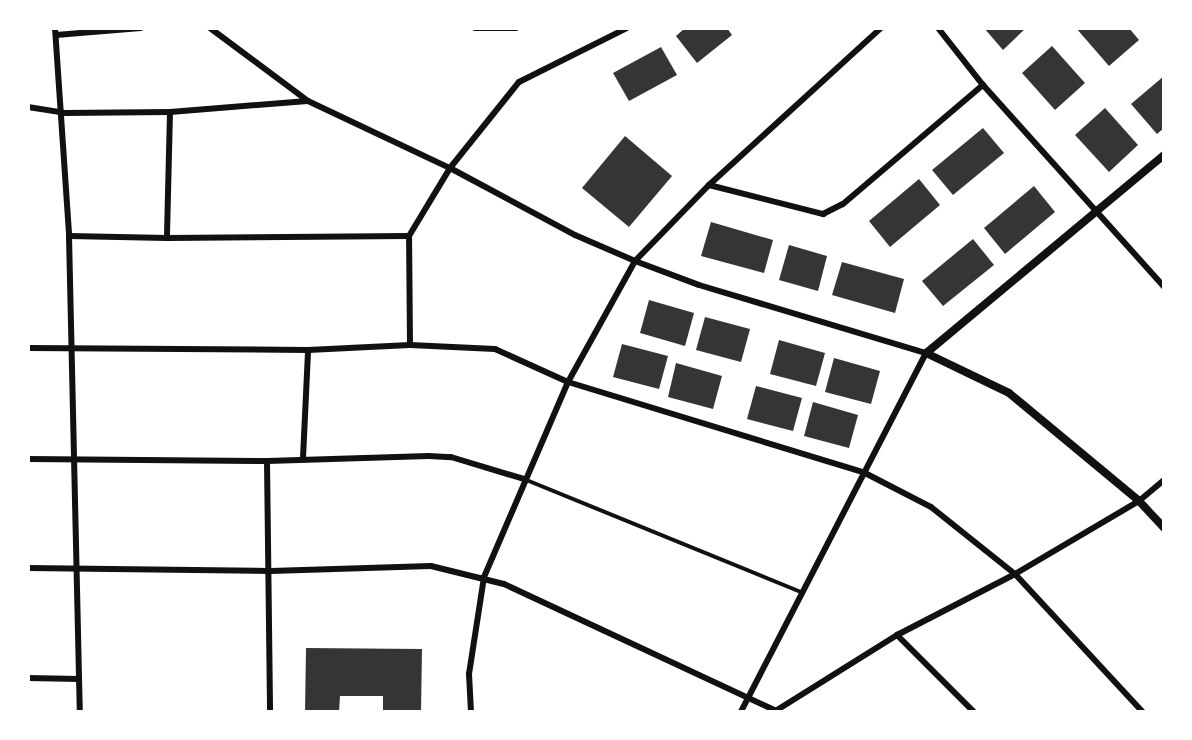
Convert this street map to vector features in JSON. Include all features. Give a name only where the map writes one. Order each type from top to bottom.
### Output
[{"type":"street","points":[[80,711],[69,236],[64,114],[56,32],[141,28]]},
{"type":"street","points":[[210,28],[308,101],[450,168],[575,235],[699,285],[926,353],[1009,393],[1139,501],[1164,528]]},
{"type":"street","points":[[475,28],[516,28]]},
{"type":"street","points":[[410,345],[410,236],[450,168],[519,82],[627,28]]},
{"type":"street","points":[[471,711],[470,674],[484,577],[524,479],[568,382],[635,261],[709,185],[881,28]]},
{"type":"street","points":[[938,28],[983,86],[1164,286]]},
{"type":"street","points":[[709,185],[824,214],[843,204],[983,86]]},
{"type":"street","points":[[28,107],[64,114],[170,112],[308,101]]},
{"type":"street","points":[[167,238],[170,112]]},
{"type":"street","points":[[741,711],[804,594],[926,353],[1164,155]]},
{"type":"street","points":[[69,236],[167,238],[410,236]]},
{"type":"street","points":[[28,348],[308,350],[410,345],[495,349],[568,382],[864,473],[931,507],[1015,574],[1143,711]]},
{"type":"street","points":[[303,458],[308,350]]},
{"type":"street","points":[[28,459],[74,457],[267,461],[303,458],[451,458],[524,479]]},
{"type":"street","points":[[267,461],[271,571],[270,711]]},
{"type":"street","points":[[28,568],[271,571],[431,566],[484,577],[751,696],[778,711],[897,635],[1015,574],[1139,501],[1164,480]]},
{"type":"street","points":[[897,635],[974,711]]},
{"type":"street","points":[[28,678],[79,679]]},
{"type":"lane","points":[[524,479],[804,594]]},
{"type":"building","points":[[685,28],[727,28],[732,35],[697,63],[676,36]]},
{"type":"building","points":[[984,28],[1026,28],[1003,50]]},
{"type":"building","points":[[1076,28],[1129,28],[1139,40],[1109,66]]},
{"type":"building","points":[[1052,46],[1085,83],[1055,110],[1022,73]]},
{"type":"building","points":[[661,47],[677,75],[629,101],[613,73]]},
{"type":"building","points":[[1164,76],[1164,128],[1157,134],[1131,104]]},
{"type":"building","points":[[1105,108],[1138,145],[1109,172],[1075,135]]},
{"type":"building","points":[[983,128],[1004,153],[953,195],[932,170]]},
{"type":"building","points":[[625,136],[672,176],[629,227],[582,188]]},
{"type":"building","points":[[919,179],[940,205],[890,247],[869,221]]},
{"type":"building","points":[[1034,186],[1055,212],[1005,254],[984,228]]},
{"type":"building","points":[[711,222],[773,240],[764,273],[701,256]]},
{"type":"building","points":[[973,239],[994,265],[943,306],[922,281]]},
{"type":"building","points":[[789,245],[827,256],[818,291],[779,280]]},
{"type":"building","points":[[842,262],[904,279],[895,313],[832,295]]},
{"type":"building","points":[[649,300],[694,313],[685,346],[640,333]]},
{"type":"building","points":[[705,317],[750,329],[741,362],[696,350]]},
{"type":"building","points":[[779,340],[825,353],[816,386],[770,374]]},
{"type":"building","points":[[622,344],[668,356],[659,389],[613,377]]},
{"type":"building","points":[[834,358],[880,371],[871,404],[825,392]]},
{"type":"building","points":[[676,363],[722,376],[713,409],[668,397]]},
{"type":"building","points":[[756,386],[802,398],[793,431],[747,419]]},
{"type":"building","points":[[813,402],[858,415],[849,448],[804,436]]},
{"type":"building","points":[[306,648],[422,649],[421,712],[383,712],[383,696],[340,696],[339,712],[305,712]]}]
